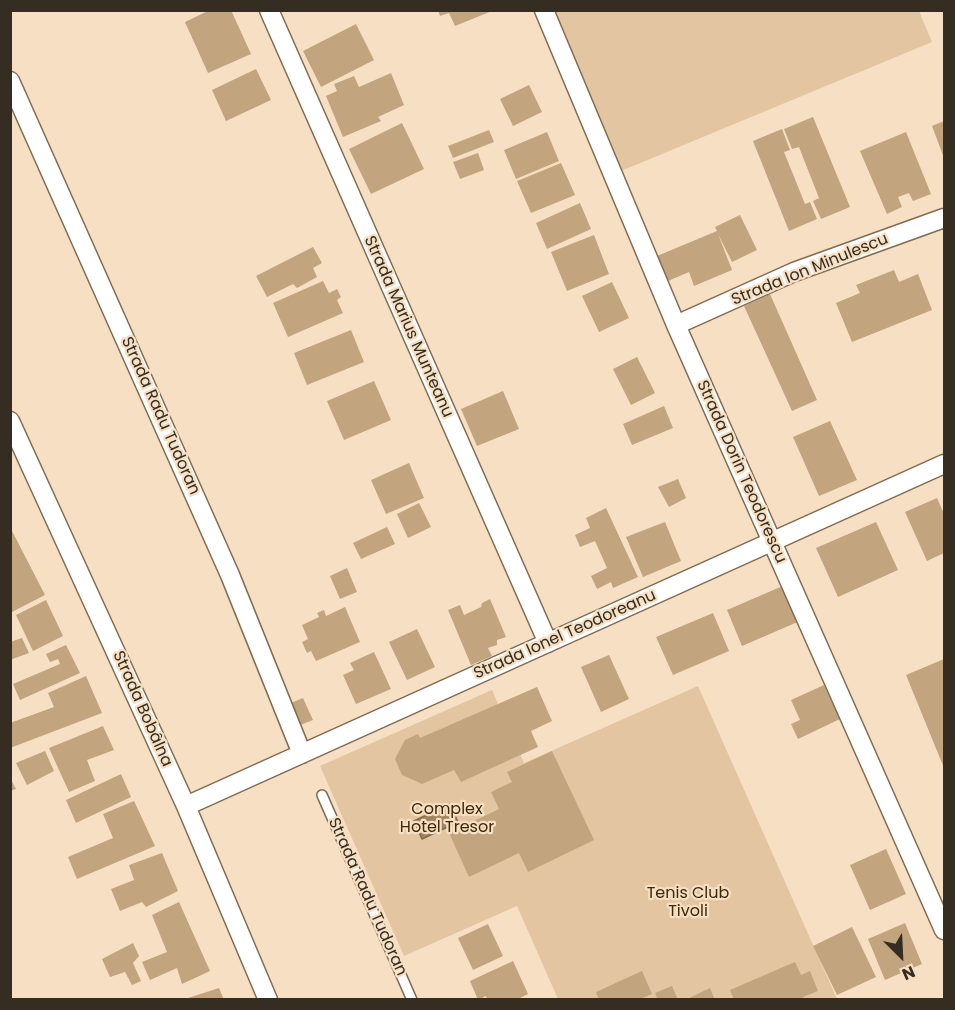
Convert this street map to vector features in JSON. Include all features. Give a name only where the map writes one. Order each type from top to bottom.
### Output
[{"type":"street","name":"Strada Marius Munteanu","points":[[269,10],[548,643]]},
{"type":"street","name":"Strada Dorin Teodorescu","points":[[544,10],[676,325],[945,930]]},
{"type":"street","name":"Strada Radu Tudoran","points":[[10,81],[230,574],[302,754]]},
{"type":"street","name":"Strada Ion Minulescu","points":[[676,325],[794,273],[945,218]]},
{"type":"street","name":"Strada Bobâlna","points":[[10,420],[186,806],[268,999]]},
{"type":"street","name":"Strada Ionel Teodoreanu","points":[[186,806],[945,464]]},
{"type":"lane","name":"Strada Radu Tudoran","points":[[322,795],[412,999]]},
{"type":"green space","points":[[555,11],[919,11],[932,42],[621,171]]},
{"type":"green space","points":[[698,686],[837,999],[558,999],[517,906],[404,956],[320,766],[492,690],[524,763]]},
{"type":"shaded area","points":[[450,804],[458,822],[422,839],[414,821]]},
{"type":"building","points":[[210,10],[231,10],[251,54],[208,73],[185,22]]},
{"type":"building","points":[[438,10],[492,11],[455,26],[449,13],[440,16]]},
{"type":"building","points":[[356,24],[374,60],[321,87],[303,51]]},
{"type":"building","points":[[256,69],[271,100],[226,121],[212,90]]},
{"type":"building","points":[[391,73],[404,105],[378,117],[381,121],[343,137],[326,96],[337,91],[334,84],[354,76],[359,87]]},
{"type":"building","points":[[529,85],[542,112],[513,126],[500,99]]},
{"type":"building","points":[[813,117],[850,207],[821,219],[813,201],[819,198],[799,147],[792,149],[784,129]]},
{"type":"building","points":[[944,121],[944,158],[932,126]]},
{"type":"building","points":[[402,123],[424,169],[371,194],[349,149]]},
{"type":"building","points":[[782,129],[790,150],[784,152],[805,204],[810,202],[817,219],[789,231],[753,141]]},
{"type":"building","points":[[489,130],[494,142],[453,158],[448,146]]},
{"type":"building","points":[[547,132],[559,161],[516,179],[504,150]]},
{"type":"building","points":[[906,132],[931,194],[913,201],[909,193],[898,197],[902,207],[887,214],[860,151]]},
{"type":"building","points":[[478,153],[484,170],[460,179],[453,162]]},
{"type":"building","points":[[561,163],[575,195],[531,213],[517,181]]},
{"type":"building","points":[[580,203],[591,229],[547,249],[536,223]]},
{"type":"building","points":[[740,215],[757,250],[732,262],[718,234],[732,270],[694,286],[689,272],[668,281],[657,256],[717,231],[715,227]]},
{"type":"building","points":[[594,235],[609,274],[567,291],[551,252]]},
{"type":"building","points":[[313,247],[322,263],[313,268],[317,277],[297,288],[293,284],[267,297],[256,276]]},
{"type":"building","points":[[894,270],[899,282],[918,274],[932,310],[852,342],[836,303],[860,293],[856,285]]},
{"type":"building","points":[[323,281],[329,293],[337,289],[341,297],[337,300],[343,313],[288,337],[273,303]]},
{"type":"building","points":[[612,282],[629,318],[599,332],[582,296]]},
{"type":"building","points":[[770,294],[817,400],[792,411],[744,306]]},
{"type":"building","points":[[351,330],[364,362],[307,385],[294,353]]},
{"type":"building","points":[[637,357],[655,393],[631,405],[613,369]]},
{"type":"building","points":[[374,381],[391,420],[344,440],[327,401]]},
{"type":"building","points":[[503,391],[519,429],[477,446],[461,409]]},
{"type":"building","points":[[664,406],[673,428],[632,445],[623,424]]},
{"type":"building","points":[[830,421],[857,480],[819,496],[793,437]]},
{"type":"building","points":[[409,463],[424,498],[386,514],[371,480]]},
{"type":"building","points":[[678,479],[686,498],[669,507],[658,487]]},
{"type":"building","points":[[937,498],[944,514],[944,553],[927,561],[905,512]]},
{"type":"building","points":[[419,503],[431,527],[408,538],[397,514]]},
{"type":"building","points":[[606,508],[638,577],[613,588],[611,582],[597,589],[591,576],[607,568],[595,541],[580,547],[575,535],[590,528],[586,518]]},
{"type":"building","points":[[665,522],[681,561],[643,577],[626,537]]},
{"type":"building","points":[[876,522],[898,570],[838,597],[816,548]]},
{"type":"building","points":[[10,527],[45,595],[10,613]]},
{"type":"building","points":[[387,527],[395,544],[361,559],[353,543]]},
{"type":"building","points":[[347,568],[357,592],[340,599],[330,576]]},
{"type":"building","points":[[785,585],[800,621],[742,646],[727,610]]},
{"type":"building","points":[[490,599],[506,637],[497,640],[497,645],[488,648],[492,656],[471,665],[448,610],[460,605],[464,615],[481,607],[482,603]]},
{"type":"building","points":[[46,600],[63,636],[33,651],[16,615]]},
{"type":"building","points":[[345,607],[360,642],[316,661],[311,651],[307,653],[302,642],[308,639],[302,625],[319,617],[317,613],[324,610],[326,616]]},
{"type":"building","points":[[713,613],[729,651],[673,675],[656,637]]},
{"type":"building","points":[[417,629],[435,667],[407,680],[389,642]]},
{"type":"building","points":[[22,638],[29,653],[10,660],[10,642]]},
{"type":"building","points":[[66,645],[80,673],[20,700],[13,684],[60,664],[58,659],[50,662],[46,654]]},
{"type":"building","points":[[374,652],[391,689],[356,704],[343,675],[354,670],[350,663]]},
{"type":"building","points":[[609,655],[629,699],[601,712],[581,667]]},
{"type":"building","points":[[944,659],[944,768],[906,675]]},
{"type":"building","points":[[86,676],[102,713],[10,748],[10,723],[54,707],[48,693]]},
{"type":"building","points":[[824,685],[840,719],[798,739],[791,724],[800,720],[791,700]]},
{"type":"building","points":[[537,687],[552,721],[531,731],[538,747],[461,782],[454,770],[422,784],[402,775],[395,759],[405,740],[418,734],[420,738]]},
{"type":"building","points":[[303,698],[313,720],[295,727],[286,705]]},
{"type":"building","points":[[103,726],[114,750],[87,760],[95,781],[69,792],[49,748]]},
{"type":"building","points":[[45,751],[54,771],[27,785],[16,763]]},
{"type":"building","points":[[552,751],[594,840],[528,872],[519,853],[469,877],[449,833],[499,809],[491,792],[512,782],[507,772]]},
{"type":"building","points":[[121,774],[131,797],[76,823],[66,800]]},
{"type":"building","points":[[10,778],[16,789],[10,791]]},
{"type":"building","points":[[134,801],[155,846],[77,879],[68,857],[113,838],[103,814]]},
{"type":"building","points":[[886,849],[906,894],[870,910],[850,865]]},
{"type":"building","points":[[162,853],[178,891],[146,907],[142,902],[120,911],[111,889],[134,880],[129,865]]},
{"type":"building","points":[[179,902],[210,971],[182,984],[177,968],[150,980],[142,962],[167,952],[152,915]]},
{"type":"building","points":[[905,923],[922,964],[885,980],[868,939]]},
{"type":"building","points":[[488,924],[503,956],[473,970],[458,938]]},
{"type":"building","points":[[852,927],[876,977],[837,995],[813,946]]},
{"type":"building","points":[[133,943],[139,956],[133,963],[141,981],[132,985],[125,972],[110,977],[102,959]]},
{"type":"building","points":[[513,961],[528,994],[516,1000],[487,1000],[486,996],[478,1000],[470,981]]},
{"type":"building","points":[[795,962],[801,975],[810,971],[818,991],[803,997],[804,1000],[734,1000],[730,990]]},
{"type":"building","points":[[642,971],[652,994],[638,1000],[599,1000],[596,992]]},
{"type":"building","points":[[672,986],[678,1000],[658,1000],[655,993]]},
{"type":"building","points":[[219,988],[224,1000],[185,1000],[185,999]]},
{"type":"building","points":[[710,988],[715,1000],[685,1000]]},
{"type":"park label","name":"Complex Hotel Tresor","points":[[447,819]]},
{"type":"park label","name":"Tenis Club Tivoli","points":[[688,903]]}]
